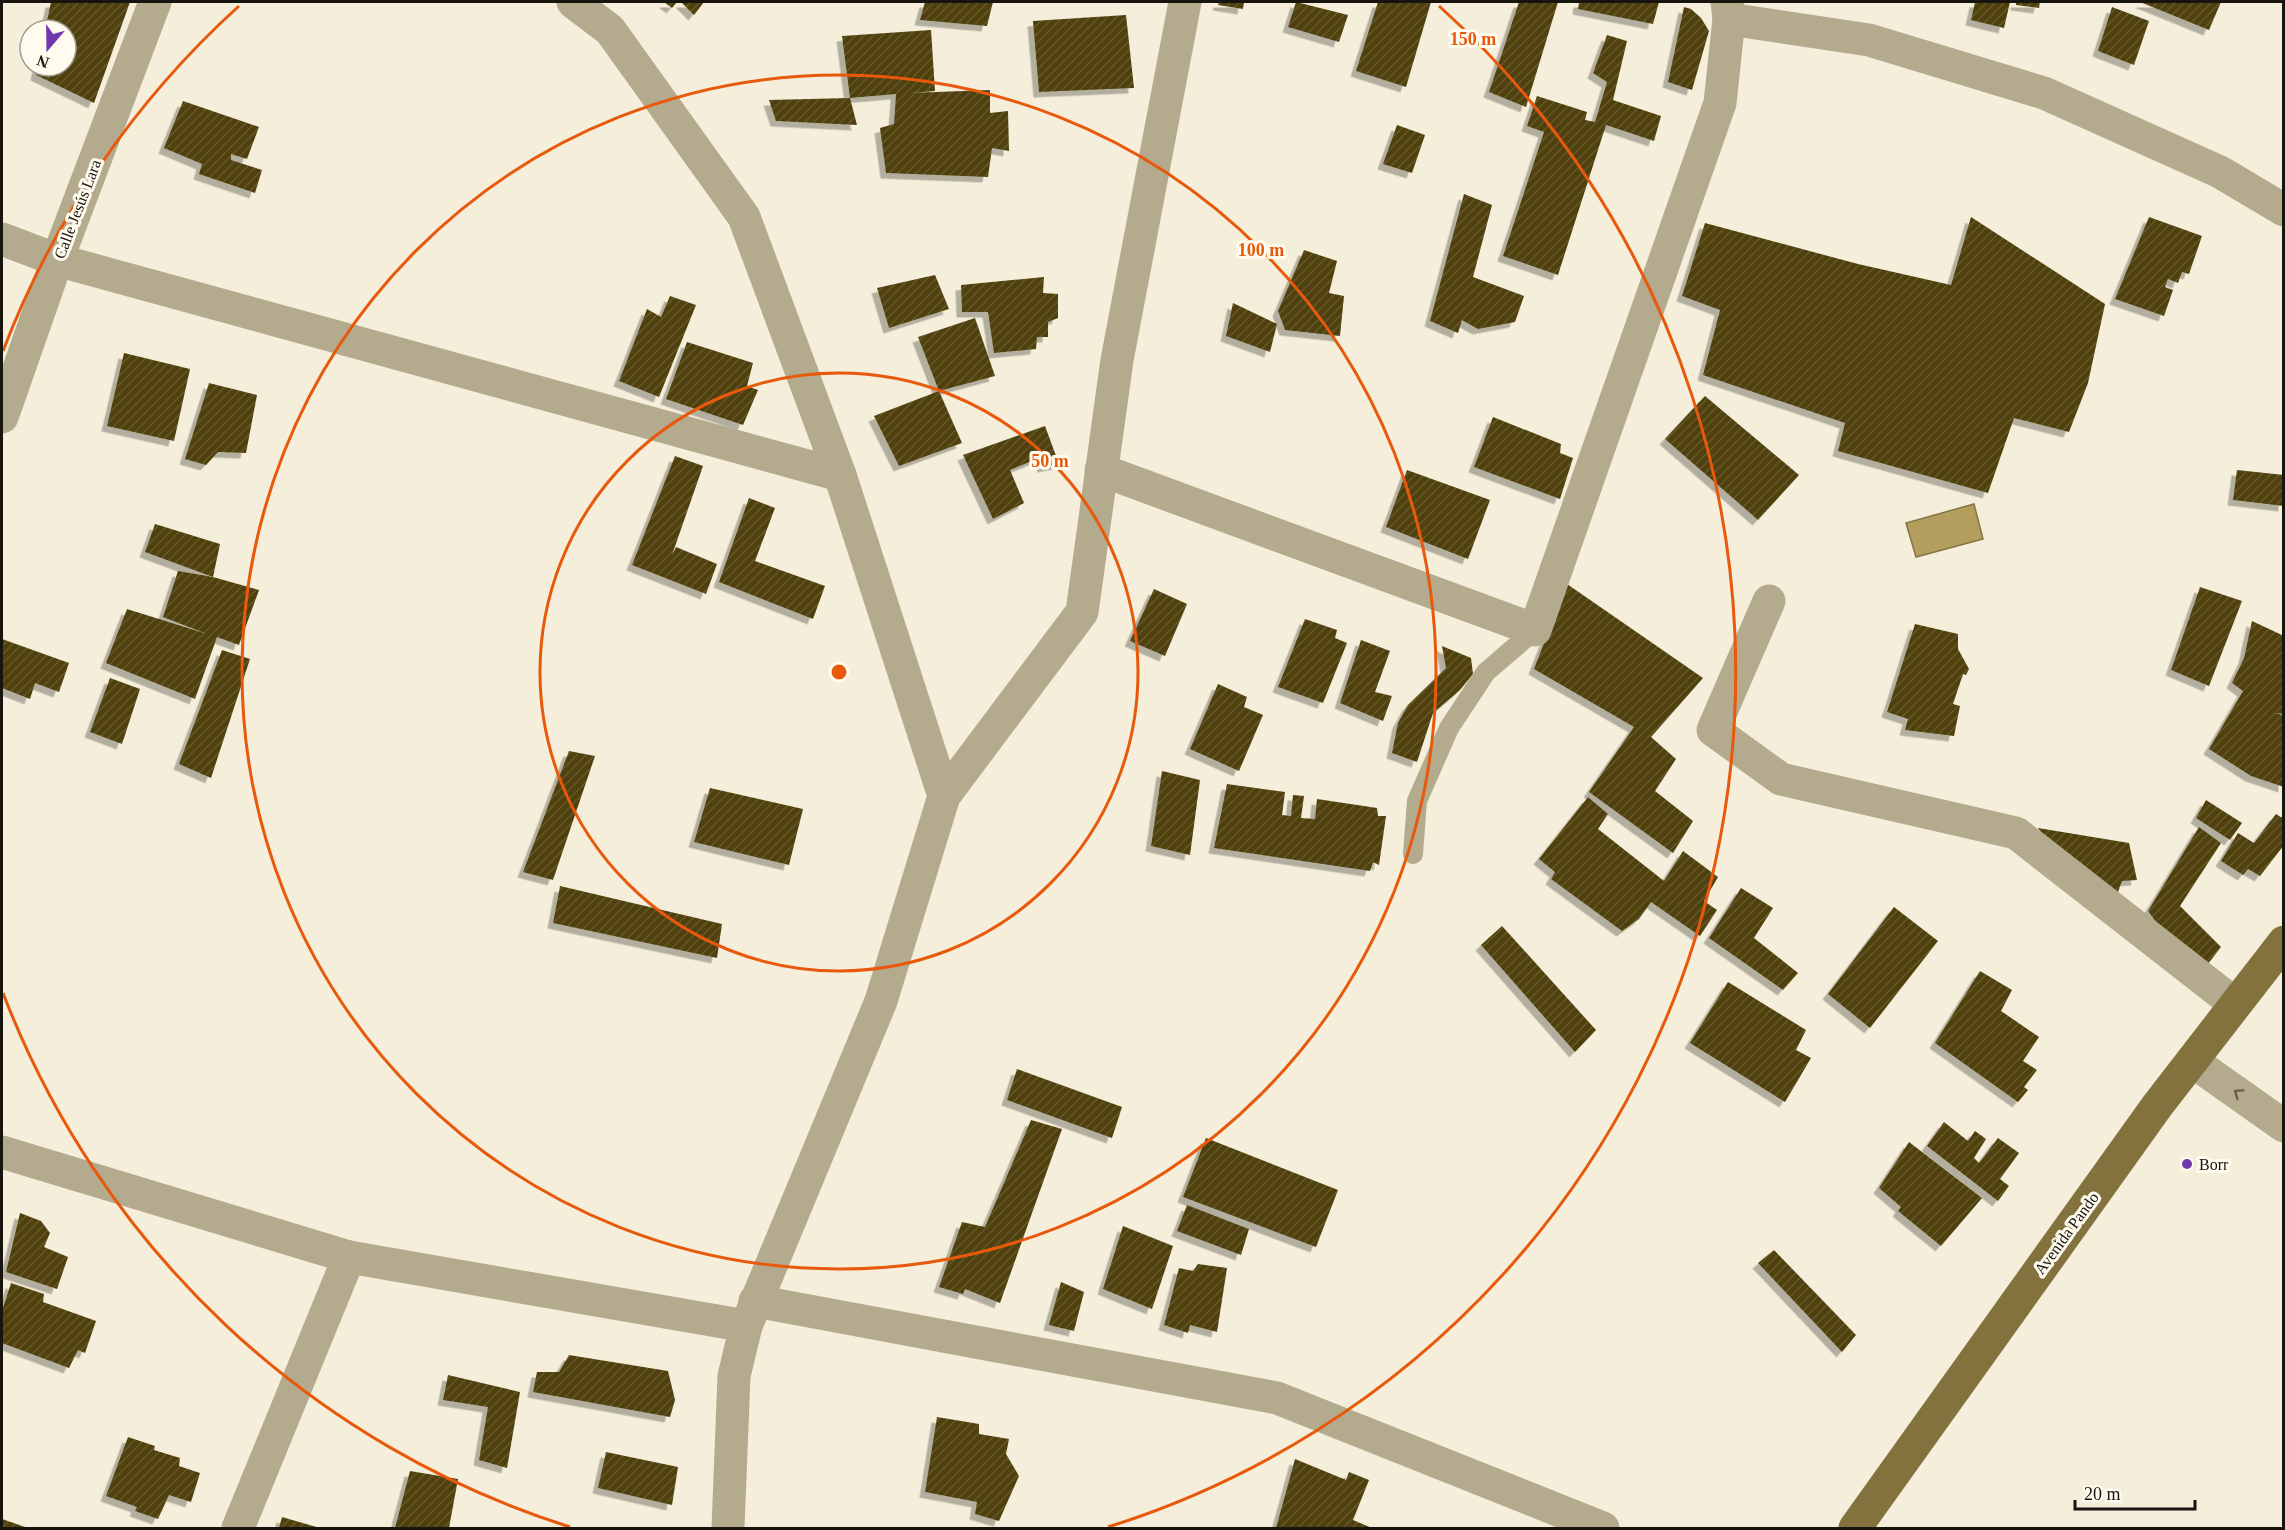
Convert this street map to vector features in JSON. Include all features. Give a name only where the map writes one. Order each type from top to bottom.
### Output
[{"type":"main road","name":"Avenida Pando","points":[[1855,1528],[2157,1106],[2283,942]]},
{"type":"street","name":"Calle Jesús Lara","points":[[2,417],[57,260],[155,2]]},
{"type":"street","points":[[573,2],[610,30],[744,217],[840,475],[944,796]]},
{"type":"street","points":[[728,1528],[734,1376],[751,1313],[881,1001],[944,796],[1082,612],[1117,360],[1185,2]]},
{"type":"street","points":[[1101,470],[1535,630],[1720,103],[1728,10],[1869,40],[2044,93],[2220,172],[2283,210]]},
{"type":"street","points":[[2,239],[57,260],[840,475]]},
{"type":"street","points":[[1769,601],[1713,730],[1781,779],[2016,833],[2235,1004]]},
{"type":"street","points":[[2192,1061],[2283,1126]]},
{"type":"street","points":[[2,1152],[349,1257],[751,1313],[1277,1398],[1603,1528]]},
{"type":"street","points":[[238,1528],[349,1257]]},
{"type":"lane","points":[[1413,854],[1417,801],[1449,728],[1486,672],[1535,630]]},
{"type":"shaded area","points":[[1974,504],[1983,539],[1916,557],[1906,523]]},
{"type":"building","points":[[51,2],[130,2],[94,103],[42,78],[78,78],[78,18],[48,18]]},
{"type":"building","points":[[664,2],[677,2],[672,8]]},
{"type":"building","points":[[681,2],[704,2],[694,15]]},
{"type":"building","points":[[925,2],[993,2],[987,26],[920,20]]},
{"type":"building","points":[[1219,2],[1244,2],[1243,9],[1218,5]]},
{"type":"building","points":[[1296,2],[1348,15],[1339,42],[1288,27]]},
{"type":"building","points":[[1378,2],[1431,2],[1406,87],[1356,71]]},
{"type":"building","points":[[1519,2],[1558,2],[1526,107],[1489,92]]},
{"type":"building","points":[[1579,2],[1659,2],[1653,24],[1578,9]]},
{"type":"building","points":[[1975,2],[2010,2],[2004,28],[1971,20]]},
{"type":"building","points":[[2016,2],[2040,2],[2039,8],[2016,5]]},
{"type":"building","points":[[2140,2],[2221,2],[2209,30]]},
{"type":"building","points":[[1684,7],[1691,9],[1701,18],[1709,31],[1692,90],[1668,82]]},
{"type":"building","points":[[2112,7],[2149,21],[2134,65],[2098,51]]},
{"type":"building","points":[[1126,15],[1134,88],[1039,92],[1033,21]]},
{"type":"building","points":[[931,30],[935,91],[910,93],[990,90],[990,113],[1008,111],[1009,151],[992,148],[988,177],[886,173],[880,128],[894,124],[896,94],[850,98],[842,36]]},
{"type":"building","points":[[1607,35],[1627,41],[1613,100],[1661,116],[1654,141],[1606,125],[1558,275],[1503,256],[1544,132],[1527,126],[1537,96],[1587,112],[1585,120],[1595,122],[1607,82],[1593,73]]},
{"type":"building","points":[[850,98],[857,125],[776,121],[769,100]]},
{"type":"building","points":[[183,101],[259,127],[247,159],[231,154],[231,160],[262,170],[255,193],[199,174],[202,164],[164,148]]},
{"type":"building","points":[[1397,125],[1425,135],[1412,173],[1383,164]]},
{"type":"building","points":[[1464,194],[1492,205],[1473,277],[1524,296],[1515,322],[1478,329],[1462,320],[1458,333],[1430,321]]},
{"type":"building","points":[[1971,217],[2105,304],[2088,383],[2069,432],[2014,418],[1988,493],[1838,451],[1845,423],[1703,375],[1720,310],[1682,296],[1705,223],[1858,264],[1951,285]]},
{"type":"building","points":[[2149,217],[2202,236],[2189,274],[2182,272],[2178,283],[2168,279],[2165,287],[2173,290],[2164,316],[2115,299]]},
{"type":"building","points":[[1304,250],[1337,261],[1329,293],[1344,296],[1340,336],[1285,330],[1278,311]]},
{"type":"building","points":[[935,275],[949,309],[889,328],[877,288]]},
{"type":"building","points":[[1044,277],[1043,293],[1058,294],[1058,318],[1048,322],[1048,337],[1037,337],[1036,349],[994,353],[988,312],[962,312],[961,285]]},
{"type":"building","points":[[670,296],[696,305],[659,397],[619,381],[647,309],[661,317]]},
{"type":"building","points":[[1233,303],[1277,324],[1270,352],[1226,336]]},
{"type":"building","points":[[975,318],[995,376],[939,391],[918,337]]},
{"type":"building","points":[[687,342],[753,363],[747,386],[758,390],[743,425],[666,399]]},
{"type":"building","points":[[124,353],[190,369],[174,441],[107,426]]},
{"type":"building","points":[[209,383],[257,395],[246,453],[218,452],[206,465],[185,459]]},
{"type":"building","points":[[939,391],[962,443],[899,466],[874,416]]},
{"type":"building","points":[[1705,396],[1799,475],[1758,520],[1665,439]]},
{"type":"building","points":[[1493,417],[1561,444],[1560,453],[1573,458],[1560,499],[1474,467]]},
{"type":"building","points":[[1045,426],[1059,464],[1043,467],[1039,458],[1010,470],[1024,503],[993,519],[963,455]]},
{"type":"building","points":[[675,456],[703,466],[672,555],[676,547],[717,564],[706,594],[632,565]]},
{"type":"building","points":[[1407,470],[1490,500],[1468,559],[1386,527]]},
{"type":"building","points":[[2237,470],[2284,475],[2284,506],[2233,500]]},
{"type":"building","points":[[749,498],[775,508],[755,561],[825,586],[813,619],[719,582]]},
{"type":"building","points":[[155,524],[220,544],[213,577],[145,552]]},
{"type":"building","points":[[178,571],[213,577],[259,590],[239,645],[217,637],[195,699],[106,663],[127,609],[207,634],[163,617]]},
{"type":"building","points":[[1567,584],[1703,678],[1651,737],[1676,759],[1655,791],[1693,821],[1673,853],[1589,792],[1634,727],[1534,669]]},
{"type":"building","points":[[2200,587],[2242,601],[2209,686],[2171,670]]},
{"type":"building","points":[[1154,589],[1187,604],[1165,656],[1130,641]]},
{"type":"building","points":[[1305,619],[1337,630],[1335,638],[1347,643],[1323,703],[1278,687]]},
{"type":"building","points":[[2252,621],[2284,636],[2284,714],[2274,713],[2284,715],[2284,787],[2251,776],[2209,749],[2243,691],[2232,683],[2244,658]]},
{"type":"building","points":[[1915,624],[1958,634],[1958,649],[1969,669],[1966,675],[1963,674],[1953,704],[1960,706],[1954,736],[1905,730],[1908,719],[1887,712]]},
{"type":"building","points":[[2,639],[69,663],[59,692],[35,683],[30,699],[2,688]]},
{"type":"building","points":[[1361,640],[1390,651],[1375,692],[1392,696],[1383,721],[1340,703]]},
{"type":"building","points":[[1442,646],[1471,658],[1473,674],[1460,690],[1433,713],[1417,762],[1392,753],[1398,723],[1408,705],[1446,668]]},
{"type":"building","points":[[222,650],[250,659],[211,778],[179,764]]},
{"type":"building","points":[[110,678],[140,689],[122,744],[90,732]]},
{"type":"building","points":[[1218,684],[1247,697],[1244,707],[1263,715],[1239,771],[1190,749]]},
{"type":"building","points":[[569,751],[595,756],[553,880],[523,872]]},
{"type":"building","points":[[1162,771],[1200,780],[1190,855],[1151,846]]},
{"type":"building","points":[[1227,784],[1285,792],[1282,815],[1291,816],[1293,795],[1304,796],[1301,818],[1315,819],[1317,799],[1377,808],[1378,816],[1386,816],[1379,865],[1373,862],[1370,871],[1214,848]]},
{"type":"building","points":[[710,788],[803,809],[789,865],[694,842]]},
{"type":"building","points":[[1588,797],[1608,814],[1598,829],[1664,881],[1683,851],[1718,877],[1704,901],[1717,910],[1700,936],[1651,902],[1639,919],[1622,931],[1551,879],[1555,872],[1539,859]]},
{"type":"building","points":[[2206,800],[2242,823],[2230,840],[2196,818]]},
{"type":"building","points":[[2276,814],[2284,819],[2284,845],[2260,876],[2248,869],[2243,875],[2221,861],[2238,833],[2254,843]]},
{"type":"building","points":[[2199,827],[2221,843],[2180,906],[2221,947],[2204,969],[2176,949],[2148,911]]},
{"type":"building","points":[[2038,828],[2129,843],[2137,880],[2122,881],[2118,892],[2057,857]]},
{"type":"building","points":[[560,886],[722,924],[717,958],[553,923]]},
{"type":"building","points":[[1741,888],[1773,908],[1754,938],[1798,973],[1783,990],[1709,938]]},
{"type":"building","points":[[1894,907],[1938,941],[1870,1028],[1828,994]]},
{"type":"building","points":[[1502,926],[1596,1030],[1575,1052],[1481,945]]},
{"type":"building","points":[[1980,971],[2012,990],[2001,1011],[2039,1037],[2023,1061],[2037,1070],[2024,1087],[2028,1090],[2018,1102],[1935,1043]]},
{"type":"building","points":[[1728,982],[1806,1030],[1796,1050],[1811,1058],[1785,1102],[1690,1043]]},
{"type":"building","points":[[1017,1069],[1122,1107],[1112,1138],[1007,1100]]},
{"type":"building","points":[[1031,1120],[1062,1129],[1000,1303],[965,1289],[963,1294],[939,1287],[962,1222],[985,1227]]},
{"type":"building","points":[[1944,1122],[1968,1141],[1975,1131],[1986,1139],[1974,1158],[1979,1163],[1998,1138],[2019,1153],[2000,1179],[2009,1186],[1998,1201],[1927,1146]]},
{"type":"building","points":[[1206,1138],[1338,1190],[1316,1247],[1183,1197]]},
{"type":"building","points":[[1909,1142],[1982,1198],[1941,1246],[1898,1211],[1901,1207],[1879,1188]]},
{"type":"building","points":[[1187,1205],[1249,1229],[1241,1255],[1177,1231]]},
{"type":"building","points":[[20,1213],[41,1221],[50,1233],[44,1247],[68,1257],[57,1289],[6,1272]]},
{"type":"building","points":[[1123,1226],[1173,1246],[1152,1309],[1103,1289]]},
{"type":"building","points":[[1774,1250],[1856,1335],[1842,1352],[1758,1263]]},
{"type":"building","points":[[1198,1264],[1227,1268],[1217,1332],[1190,1325],[1188,1333],[1164,1325],[1179,1268],[1193,1271]]},
{"type":"building","points":[[1061,1282],[1084,1292],[1074,1331],[1049,1325]]},
{"type":"building","points":[[11,1283],[44,1294],[43,1302],[96,1321],[85,1353],[78,1350],[69,1368],[2,1343],[2,1311]]},
{"type":"building","points":[[569,1355],[668,1371],[675,1400],[670,1417],[533,1392],[537,1372],[559,1372]]},
{"type":"building","points":[[448,1375],[520,1392],[507,1468],[479,1460],[488,1407],[443,1400]]},
{"type":"building","points":[[937,1417],[979,1424],[979,1434],[1009,1439],[1006,1454],[1019,1476],[999,1521],[975,1514],[977,1502],[925,1492]]},
{"type":"building","points":[[128,1437],[155,1446],[154,1450],[180,1458],[179,1466],[200,1473],[191,1502],[169,1495],[158,1519],[135,1511],[137,1507],[106,1496]]},
{"type":"building","points":[[606,1452],[678,1467],[672,1505],[598,1488]]},
{"type":"building","points":[[1295,1459],[1346,1480],[1349,1472],[1369,1480],[1353,1520],[1372,1528],[1276,1528]]},
{"type":"building","points":[[410,1471],[458,1479],[449,1528],[395,1528]]},
{"type":"building","points":[[282,1517],[320,1528],[279,1528]]},
{"type":"building","points":[[2,1519],[28,1528],[2,1528]]},
{"type":"place","name":"Borr","points":[[2187,1164]]}]
